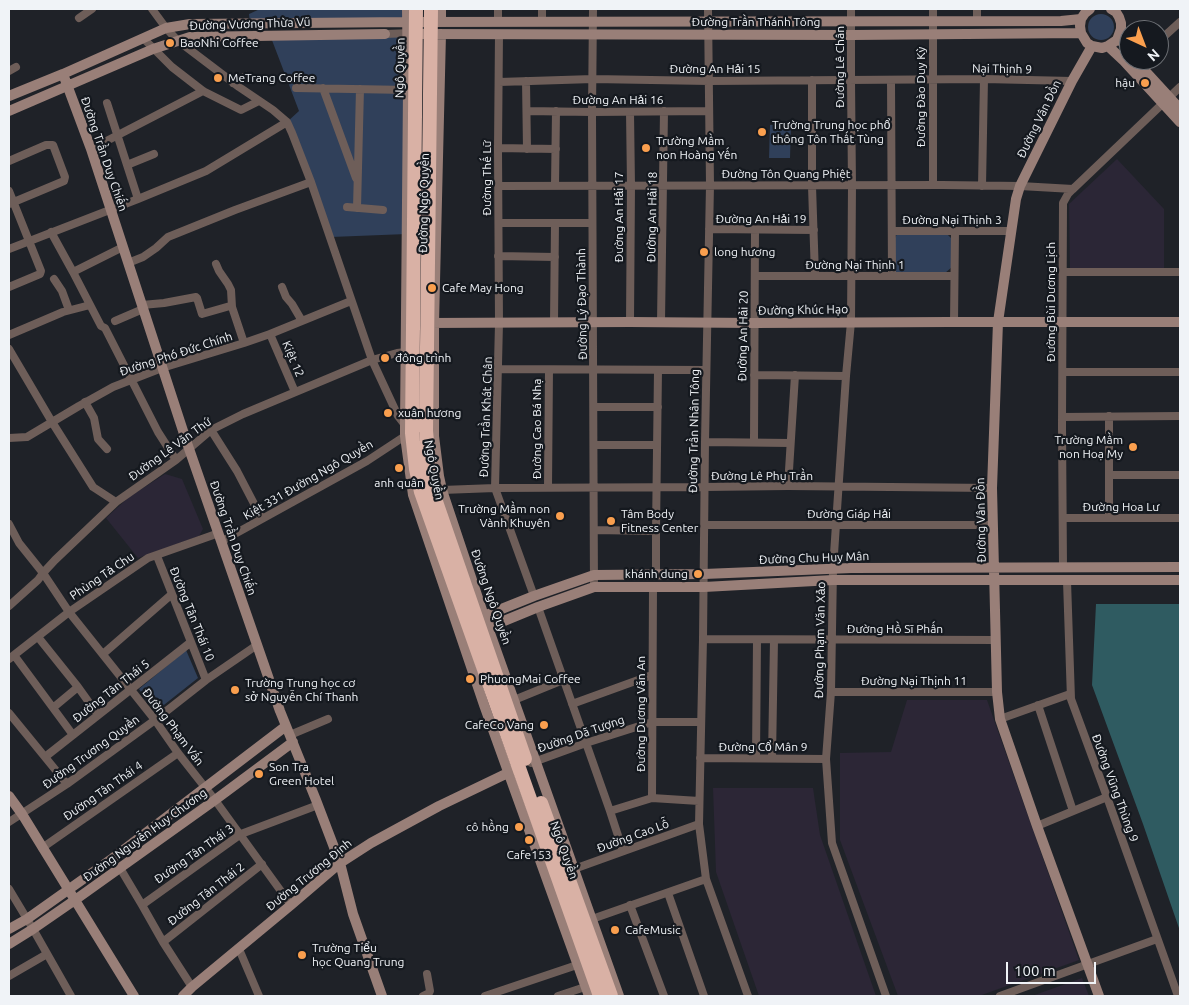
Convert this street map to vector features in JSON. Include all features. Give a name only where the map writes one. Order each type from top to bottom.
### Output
[{"type":"highway","name":"Ngô Quyền","points":[[412,24],[407,431],[421,492],[473,627],[600,996]]},
{"type":"highway","name":"Ngô Quyền","points":[[435,24],[431,322],[426,431],[432,490],[473,627]]},
{"type":"highway","name":"Ngô Quyền","points":[[522,767],[611,996]]},
{"type":"street","points":[[79,18],[92,9]]},
{"type":"street","points":[[152,9],[177,40],[287,122],[311,182],[372,360],[407,431]]},
{"type":"street","name":"Đường Ngô Quyền","points":[[407,9],[412,24],[408,90],[407,431]]},
{"type":"street","points":[[412,24],[435,24],[442,9]]},
{"type":"street","points":[[498,9],[498,22]]},
{"type":"street","points":[[542,9],[542,21]]},
{"type":"street","name":"Đường Lý Đạo Thành","points":[[594,9],[592,112],[594,587]]},
{"type":"street","name":"Đường Trần Nhân Tông","points":[[708,9],[710,185],[699,824],[706,879],[748,996]]},
{"type":"street","name":"Đường Lê Chân","points":[[851,9],[852,276]]},
{"type":"street","name":"Đường Đào Duy Kỳ","points":[[933,9],[933,185]]},
{"type":"street","points":[[977,9],[977,21]]},
{"type":"street","points":[[1090,9],[1081,19],[1080,26],[1081,33],[1087,42],[1097,47],[1108,46],[1113,44],[1119,36]]},
{"type":"street","name":"Đường Trần Thánh Tông","points":[[435,24],[542,21],[1061,21],[1081,19]]},
{"type":"street","points":[[1169,32],[1180,22]]},
{"type":"street","name":"Đường Vương Thừa Vũ","points":[[9,96],[166,28],[190,24],[412,24]]},
{"type":"street","name":"Đường Vương Thừa Vũ","points":[[9,111],[154,49],[190,37],[385,34],[412,24]]},
{"type":"street","name":"Đường Trần Thánh Tông","points":[[435,24],[499,34],[852,36],[1081,33]]},
{"type":"street","name":"Đường Thế Lữ","points":[[499,34],[499,323]]},
{"type":"street","points":[[143,38],[172,67],[203,91],[241,110],[259,101]]},
{"type":"street","name":"Đường Vân Đồn","points":[[1092,46],[1072,81],[1020,186],[1016,199],[998,322],[992,488],[997,692],[1000,719],[1099,996]]},
{"type":"street","points":[[1108,46],[1166,100],[1180,108]]},
{"type":"street","points":[[9,72],[16,67]]},
{"type":"street","points":[[1144,70],[1180,122]]},
{"type":"street","name":"Đường Trần Duy Chiến","points":[[63,74],[91,150],[189,449],[280,712],[340,863],[353,914],[382,996]]},
{"type":"street","points":[[233,83],[246,76]]},
{"type":"street","name":"Đường An Hải 15","points":[[498,82],[593,79],[932,79]]},
{"type":"street","name":"Nại Thịnh 9","points":[[932,79],[1072,81]]},
{"type":"street","points":[[982,186],[984,79]]},
{"type":"street","points":[[812,80],[812,186],[815,276]]},
{"type":"street","points":[[891,80],[892,276]]},
{"type":"street","points":[[526,81],[527,149]]},
{"type":"street","name":"Đường Bùi Dương Lịch","points":[[1063,567],[1063,209],[1065,199],[1073,189],[1180,87]]},
{"type":"street","points":[[296,88],[408,90]]},
{"type":"street","points":[[323,88],[357,182]]},
{"type":"street","points":[[356,208],[360,89]]},
{"type":"street","points":[[91,150],[203,91]]},
{"type":"street","points":[[107,103],[138,199]]},
{"type":"street","name":"Đường An Hải 16","points":[[527,111],[709,111]]},
{"type":"street","points":[[555,186],[556,111]]},
{"type":"street","name":"Đường An Hải 17","points":[[630,112],[630,322]]},
{"type":"street","name":"Đường An Hải 18","points":[[661,322],[664,112]]},
{"type":"street","points":[[9,250],[206,171],[287,122]]},
{"type":"street","points":[[9,161],[46,145],[53,145],[65,177],[64,181],[11,203]]},
{"type":"street","points":[[498,148],[556,149]]},
{"type":"street","points":[[127,165],[154,154]]},
{"type":"street","points":[[128,263],[143,257],[168,237],[311,182]]},
{"type":"street","name":"Đường Tôn Quang Phiệt","points":[[499,186],[933,185],[1073,189]]},
{"type":"street","points":[[9,191],[11,203],[41,271],[40,274],[9,287]]},
{"type":"street","points":[[347,207],[383,210]]},
{"type":"street","points":[[498,223],[592,223]]},
{"type":"street","points":[[554,322],[555,223]]},
{"type":"street","name":"Đường An Hải 19","points":[[709,230],[814,230]]},
{"type":"street","name":"Đường An Hải 20","points":[[754,442],[755,230]]},
{"type":"street","name":"Đường Nại Thịnh 3","points":[[892,231],[1011,230]]},
{"type":"street","points":[[954,322],[955,231]]},
{"type":"street","points":[[51,232],[101,326],[105,328],[158,432],[176,460]]},
{"type":"street","points":[[73,272],[123,247]]},
{"type":"street","points":[[498,256],[555,257]]},
{"type":"street","name":"Đường Phó Đức Chính","points":[[216,264],[230,287],[232,307],[244,343]]},
{"type":"street","points":[[1063,272],[1180,272]]},
{"type":"street","name":"Đường Nại Thịnh 1","points":[[755,276],[954,276]]},
{"type":"street","name":"Đường Phạm Văn Xảo","points":[[852,276],[851,322],[833,569],[831,692],[826,759],[832,843],[886,996]]},
{"type":"street","points":[[54,279],[62,291],[69,310]]},
{"type":"street","points":[[282,287],[286,297],[302,321]]},
{"type":"street","points":[[115,321],[142,307],[196,297],[202,314],[232,307]]},
{"type":"street","name":"Đường Phó Đức Chính","points":[[9,438],[27,438],[113,387],[162,368],[270,334],[351,301]]},
{"type":"street","points":[[9,335],[63,312],[90,305]]},
{"type":"street","name":"Đường Ngô Quyền","points":[[431,322],[434,436],[439,476],[473,627],[522,767],[577,965],[587,992],[558,996]]},
{"type":"street","name":"Đường Khúc Hạo","points":[[431,322],[755,324],[851,322],[1180,322]]},
{"type":"street","name":"Đường Trần Khát Chân","points":[[499,323],[495,488],[534,596]]},
{"type":"street","name":"Kiệt 12","points":[[270,334],[295,392]]},
{"type":"street","points":[[9,349],[93,487],[116,502]]},
{"type":"street","name":"Đường Lê Văn Thứ","points":[[9,606],[38,580],[116,502],[176,460],[211,430],[243,414],[372,360],[406,352]]},
{"type":"street","points":[[498,369],[706,370]]},
{"type":"street","name":"Đường Cao Bá Nhạ","points":[[548,487],[549,370]]},
{"type":"street","points":[[656,574],[658,370]]},
{"type":"street","points":[[1063,372],[1180,372]]},
{"type":"street","points":[[754,375],[846,376]]},
{"type":"street","points":[[788,486],[795,375]]},
{"type":"street","points":[[85,402],[94,418],[98,439],[107,449]]},
{"type":"street","points":[[594,407],[658,407]]},
{"type":"street","points":[[1109,416],[1109,518]]},
{"type":"street","points":[[1062,417],[1180,416]]},
{"type":"street","points":[[211,430],[237,471],[262,519]]},
{"type":"street","name":"Kiệt 331 Đường Ngô Quyền","points":[[220,537],[262,519],[368,460],[407,431]]},
{"type":"street","points":[[705,442],[790,443]]},
{"type":"street","points":[[594,445],[657,445]]},
{"type":"street","points":[[1109,475],[1180,475]]},
{"type":"street","name":"Đường Lê Phụ Trần","points":[[442,490],[548,487],[705,488],[788,486],[992,488]]},
{"type":"street","name":"Đường Hoa Lư","points":[[1062,518],[1180,518]]},
{"type":"street","name":"Đường Giáp Hải","points":[[705,525],[993,525]]},
{"type":"street","name":"Đường Phạm Vấn","points":[[10,530],[43,573],[69,612],[241,834],[292,905]]},
{"type":"street","points":[[594,530],[656,531]]},
{"type":"street","name":"Phùng Tả Chu","points":[[11,657],[69,612],[148,558],[220,537]]},
{"type":"street","name":"Đường Tân Thái 10","points":[[157,556],[206,680]]},
{"type":"street","name":"Đường Chu Huy Mân","points":[[473,627],[534,596],[594,575],[704,574],[833,569],[1180,567]]},
{"type":"street","name":"Đường Chu Huy Mân","points":[[473,627],[594,587],[704,587],[833,580],[1180,580]]},
{"type":"street","name":"Đường Vũng Thùng 9","points":[[1067,581],[1070,694],[1072,705],[1178,996]]},
{"type":"street","name":"Đường Dương Văn An","points":[[652,798],[654,587]]},
{"type":"street","points":[[102,654],[172,594]]},
{"type":"street","points":[[538,607],[610,810],[622,851]]},
{"type":"street","name":"Đường Ngô Quyền","points":[[473,627],[514,700],[522,767],[574,869],[619,996]]},
{"type":"street","points":[[38,637],[98,715]]},
{"type":"street","name":"Đường Hồ Sĩ Phấn","points":[[703,639],[996,640]]},
{"type":"street","points":[[756,758],[757,640]]},
{"type":"street","points":[[772,758],[774,640]]},
{"type":"street","name":"Đường Tân Thái 5","points":[[45,757],[191,642]]},
{"type":"street","name":"Đường Trương Quyền","points":[[9,822],[67,784],[206,680],[257,645]]},
{"type":"street","points":[[11,657],[54,708],[73,735]]},
{"type":"street","points":[[572,704],[652,675]]},
{"type":"street","points":[[514,700],[563,680]]},
{"type":"street","points":[[54,708],[78,687]]},
{"type":"street","name":"Đường Nại Thịnh 11","points":[[831,692],[997,692]]},
{"type":"street","points":[[1000,719],[1070,694]]},
{"type":"street","points":[[1038,704],[1074,811]]},
{"type":"street","points":[[9,713],[67,784]]},
{"type":"street","points":[[290,734],[328,720]]},
{"type":"street","name":"Đường Dã Tượng","points":[[522,767],[652,722],[701,722]]},
{"type":"street","name":"Đường Nguyễn Huy Chương","points":[[9,929],[27,919],[68,890],[205,788],[290,734]]},
{"type":"street","name":"Đường Nguyễn Huy Chương","points":[[9,944],[34,929],[215,800],[290,734]]},
{"type":"street","name":"Đường Tân Thái 4","points":[[42,848],[178,753]]},
{"type":"street","name":"Đường Cổ Mân 9","points":[[700,758],[826,759]]},
{"type":"street","name":"Đường Trương Định","points":[[183,996],[340,863],[371,843],[440,806],[522,767]]},
{"type":"street","points":[[9,796],[134,996]]},
{"type":"street","points":[[1037,826],[1107,797]]},
{"type":"street","points":[[610,810],[652,798],[700,801]]},
{"type":"street","name":"Đường Tân Thái 3","points":[[142,905],[241,834],[318,805]]},
{"type":"street","name":"Đường Cao Lỗ","points":[[574,869],[699,824]]},
{"type":"street","name":"Đường Tân Thái 2","points":[[164,942],[262,864]]},
{"type":"street","points":[[120,868],[192,987]]},
{"type":"street","points":[[592,919],[706,879]]},
{"type":"street","points":[[668,893],[704,996]]},
{"type":"street","points":[[10,895],[34,929],[71,996]]},
{"type":"street","points":[[630,905],[664,996]]},
{"type":"street","points":[[1000,996],[1157,939]]},
{"type":"street","points":[[239,949],[259,996]]},
{"type":"street","points":[[9,976],[47,954]]},
{"type":"street","points":[[485,996],[577,965]]},
{"type":"street","points":[[423,996],[430,991],[427,974]]},
{"type":"shaded area","points":[[260,9],[407,9],[407,22],[250,24],[249,14]]},
{"type":"shaded area","points":[[1101,14],[1110,18],[1114,27],[1110,36],[1101,40],[1092,36],[1088,27],[1092,18]]},
{"type":"shaded area","points":[[407,33],[407,234],[331,237],[287,122],[299,111],[270,35]]},
{"type":"shaded area","points":[[770,125],[791,125],[790,158],[769,158]]},
{"type":"shaded area","points":[[1117,159],[1164,209],[1164,269],[1070,269],[1069,204]]},
{"type":"shaded area","points":[[946,233],[953,240],[952,267],[945,273],[895,272],[895,238],[897,234]]},
{"type":"shaded area","points":[[165,474],[182,479],[203,529],[199,536],[138,558],[106,518],[129,497]]},
{"type":"shaded area","points":[[1096,604],[1180,604],[1180,931],[1092,685]]},
{"type":"shaded area","points":[[186,650],[198,678],[155,712],[139,689]]},
{"type":"shaded area","points":[[907,700],[987,700],[1079,960],[979,996],[898,996],[840,840],[840,753],[891,752]]},
{"type":"shaded area","points":[[713,788],[813,788],[820,835],[876,996],[759,996],[716,872]]},
{"type":"shaded area","points":[[1082,978],[1089,996],[1032,996]]},
{"type":"place","name":"BaoNhi Coffee","points":[[170,43]]},
{"type":"place","name":"MeTrang Coffee","points":[[218,78]]},
{"type":"place","name":"hậu","points":[[1145,83]]},
{"type":"place","name":"Trường Trung học phổ thông Tôn Thất Tùng","points":[[762,132]]},
{"type":"place","name":"Trường Mầm non Hoàng Yến","points":[[646,148]]},
{"type":"place","name":"long hương","points":[[704,252]]},
{"type":"place","name":"Cafe May Hong","points":[[432,288]]},
{"type":"place","name":"đông trình","points":[[385,358]]},
{"type":"place","name":"xuân hương","points":[[388,413]]},
{"type":"place","name":"Trường Mầm non Hoạ My","points":[[1133,447]]},
{"type":"place","name":"anh quân","points":[[399,468]]},
{"type":"place","name":"Trường Mầm non Vành Khuyên","points":[[560,516]]},
{"type":"place","name":"Tâm Body Fitness Center","points":[[611,521]]},
{"type":"place","name":"khánh dung","points":[[698,574]]},
{"type":"place","name":"PhuongMai Coffee","points":[[470,679]]},
{"type":"place","name":"Trường Trung học cơ sở Nguyễn Chí Thanh","points":[[235,690]]},
{"type":"place","name":"CafeCo Vang","points":[[544,725]]},
{"type":"place","name":"Son Tra Green Hotel","points":[[259,774]]},
{"type":"place","name":"cô hồng","points":[[519,827]]},
{"type":"place","name":"Cafe153","points":[[529,840]]},
{"type":"place","name":"CafeMusic","points":[[615,930]]},
{"type":"place","name":"Trường Tiểu học Quang Trung","points":[[302,955]]}]
